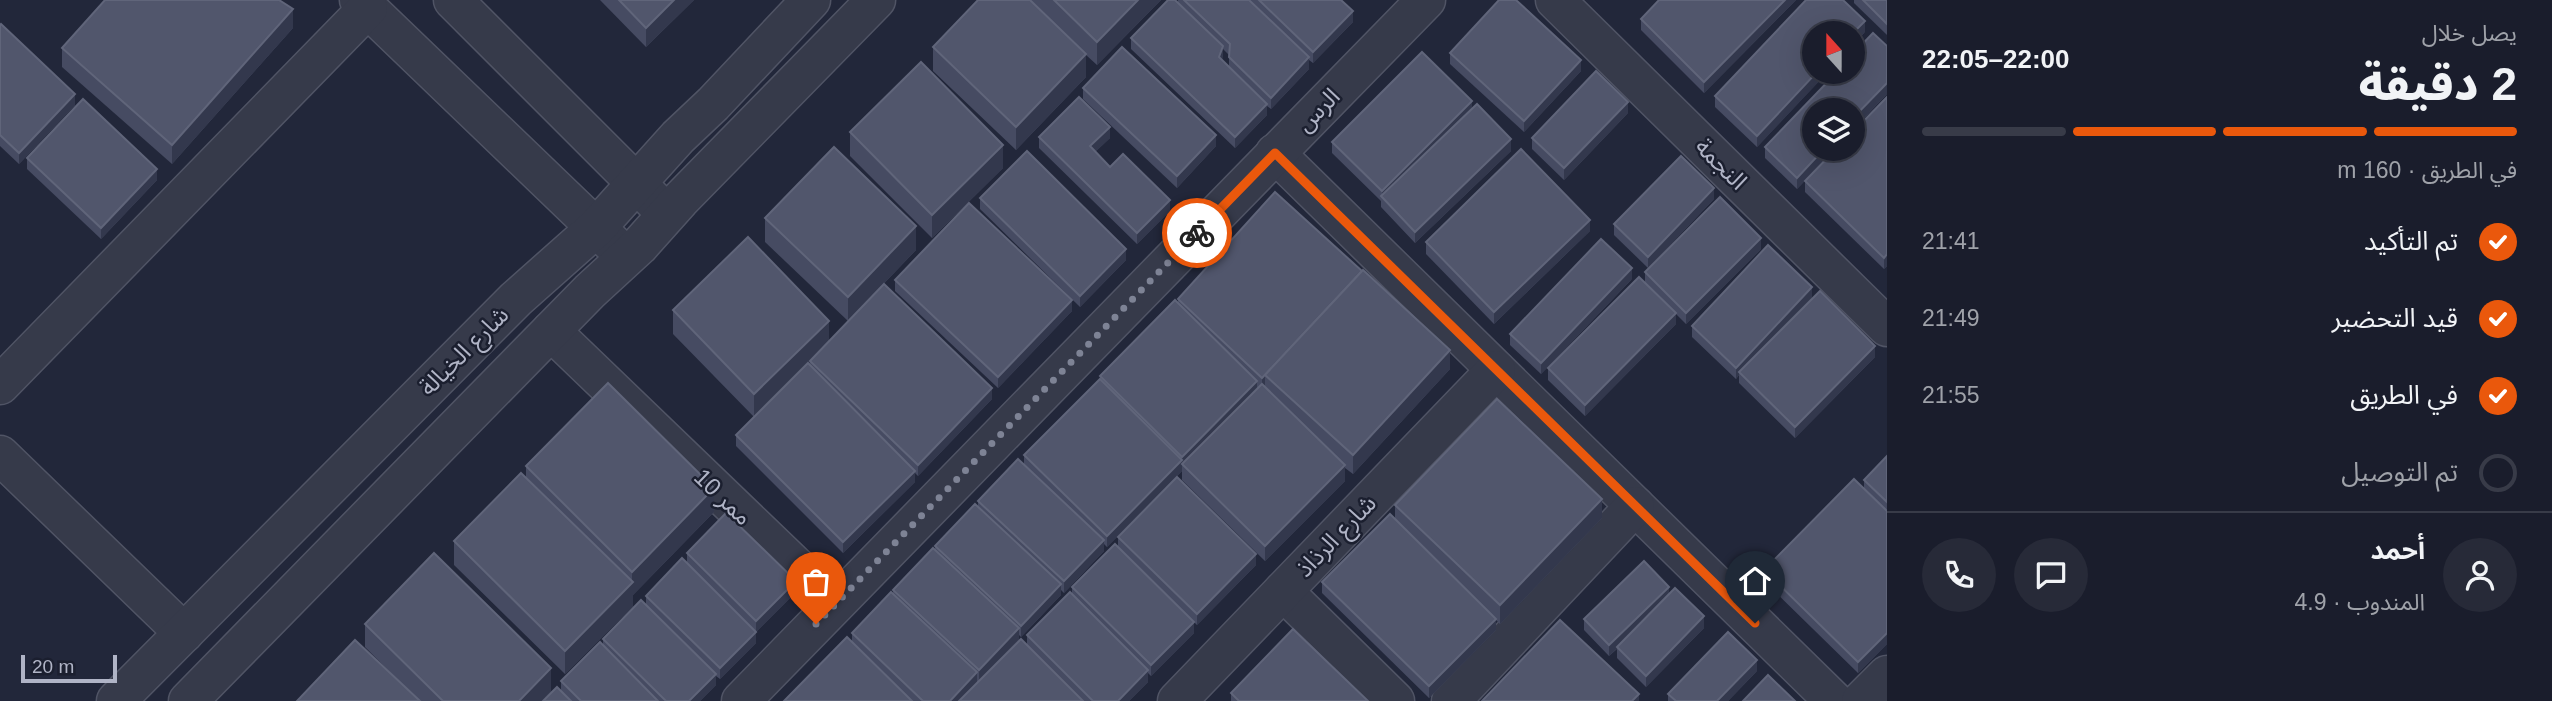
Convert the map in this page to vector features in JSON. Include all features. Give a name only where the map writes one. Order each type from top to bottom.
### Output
[{"type":"street","points":[[453,0],[668,214]]},
{"type":"street","name":"شارع الخيالة","points":[[116,701],[516,299],[596,228],[678,137],[713,104],[811,0]]},
{"type":"street","name":"شارع الخيالة","points":[[188,701],[627,257],[876,0]]},
{"type":"street","name":"الرس","points":[[741,701],[1426,0]]},
{"type":"street","name":"النجمة","points":[[1555,0],[1887,327]]},
{"type":"street","points":[[0,385],[363,4],[627,257]]},
{"type":"street","points":[[713,104],[669,157],[690,176],[742,136]]},
{"type":"street","points":[[1275,153],[1834,701]]},
{"type":"street","points":[[516,299],[558,275],[577,278],[578,286],[556,326]]},
{"type":"street","name":"ممر 10","points":[[556,326],[835,604]]},
{"type":"street","name":"شارع الرذاذ","points":[[1177,701],[1496,370]]},
{"type":"street","points":[[0,455],[184,633]]},
{"type":"street","points":[[1451,701],[1635,506]]},
{"type":"street","points":[[1283,591],[1395,701]]},
{"type":"street","points":[[1861,701],[1887,675]]},
{"type":"building","points":[[105,0],[279,0],[293,9],[172,145],[62,48]]},
{"type":"building","points":[[619,0],[674,0],[646,28]]},
{"type":"building","points":[[978,0],[1030,0],[1086,54],[1016,127],[933,47]]},
{"type":"building","points":[[1054,0],[1138,0],[1097,42]]},
{"type":"building","points":[[1168,0],[1175,0],[1223,46],[1219,57],[1267,104],[1235,137],[1131,38]]},
{"type":"building","points":[[1184,0],[1249,0],[1309,57],[1271,98],[1229,57],[1230,44]]},
{"type":"building","points":[[1259,0],[1341,0],[1353,11],[1313,52]]},
{"type":"building","points":[[1499,0],[1516,0],[1581,60],[1524,121],[1450,53]]},
{"type":"building","points":[[1659,0],[1785,0],[1704,82],[1641,19]]},
{"type":"building","points":[[1806,0],[1843,0],[1865,21],[1802,21],[1802,84],[1806,84],[1757,136],[1715,96]]},
{"type":"building","points":[[1863,0],[1887,0],[1887,24]]},
{"type":"building","points":[[1,24],[75,94],[19,153],[0,135]]},
{"type":"building","points":[[1873,33],[1887,46],[1887,83],[1865,106],[1865,98],[1812,98],[1825,84],[1866,84],[1866,40]]},
{"type":"building","points":[[1122,47],[1216,135],[1177,176],[1083,88]]},
{"type":"building","points":[[1422,52],[1472,101],[1382,191],[1332,142]]},
{"type":"building","points":[[921,62],[1003,145],[932,215],[850,132]]},
{"type":"building","points":[[1596,71],[1628,102],[1564,168],[1532,138]]},
{"type":"building","points":[[1079,97],[1110,127],[1090,146],[1110,167],[1123,154],[1170,200],[1137,233],[1039,137]]},
{"type":"building","points":[[1887,97],[1887,254],[1884,258],[1805,181],[1824,161],[1865,161],[1865,120]]},
{"type":"building","points":[[83,99],[157,169],[101,228],[27,158]]},
{"type":"building","points":[[1477,104],[1511,139],[1415,232],[1381,196]]},
{"type":"building","points":[[1802,108],[1802,161],[1813,161],[1797,178],[1765,147]]},
{"type":"building","points":[[834,147],[916,226],[848,297],[765,218]]},
{"type":"building","points":[[1521,149],[1590,220],[1494,312],[1426,242]]},
{"type":"building","points":[[1027,151],[1126,249],[1080,296],[980,198]]},
{"type":"building","points":[[1681,156],[1714,188],[1648,257],[1614,224]]},
{"type":"building","points":[[1275,192],[1362,271],[1262,378],[1178,299]]},
{"type":"building","points":[[1720,197],[1761,238],[1686,313],[1645,272]]},
{"type":"building","points":[[969,203],[1072,300],[998,377],[895,280]]},
{"type":"building","points":[[748,237],[829,321],[754,394],[673,310]]},
{"type":"building","points":[[1601,239],[1632,268],[1541,363],[1510,334]]},
{"type":"building","points":[[1768,245],[1812,287],[1736,368],[1692,326]]},
{"type":"building","points":[[1363,270],[1450,350],[1353,455],[1265,375]]},
{"type":"building","points":[[1639,277],[1676,313],[1585,405],[1548,368]]},
{"type":"building","points":[[884,284],[992,388],[918,465],[810,361]]},
{"type":"building","points":[[1820,291],[1875,346],[1795,427],[1739,372]]},
{"type":"building","points":[[1175,300],[1257,381],[1182,457],[1100,376]]},
{"type":"building","points":[[808,363],[915,471],[843,542],[736,435]]},
{"type":"building","points":[[1100,379],[1182,460],[1107,536],[1024,455]]},
{"type":"building","points":[[608,383],[714,488],[632,572],[526,466]]},
{"type":"building","points":[[1262,384],[1345,465],[1265,546],[1182,464]]},
{"type":"building","points":[[1497,399],[1602,499],[1500,605],[1395,505]]},
{"type":"building","points":[[1887,456],[1887,502],[1864,480]]},
{"type":"building","points":[[1018,459],[1104,540],[1064,581],[978,501]]},
{"type":"building","points":[[521,473],[633,582],[565,651],[454,541]]},
{"type":"building","points":[[1177,477],[1256,554],[1197,614],[1118,537]]},
{"type":"building","points":[[1854,479],[1887,511],[1887,633],[1858,662],[1764,570]]},
{"type":"building","points":[[975,504],[1061,584],[1021,626],[935,546]]},
{"type":"building","points":[[726,513],[796,581],[756,621],[687,553]]},
{"type":"building","points":[[1390,514],[1496,619],[1429,686],[1322,582]]},
{"type":"building","points":[[1115,544],[1194,622],[1151,665],[1072,587]]},
{"type":"building","points":[[933,548],[1019,628],[979,670],[893,590]]},
{"type":"building","points":[[434,553],[551,668],[519,701],[443,701],[365,624]]},
{"type":"building","points":[[682,558],[756,632],[720,668],[646,596]]},
{"type":"building","points":[[1644,561],[1669,587],[1609,645],[1584,619]]},
{"type":"building","points":[[1675,588],[1704,616],[1646,676],[1617,647]]},
{"type":"building","points":[[891,592],[977,672],[950,701],[923,701],[852,633]]},
{"type":"building","points":[[1070,592],[1148,670],[1118,701],[1093,701],[1027,635]]},
{"type":"building","points":[[641,600],[716,674],[689,701],[666,701],[603,639]]},
{"type":"building","points":[[1560,620],[1639,694],[1632,701],[1482,701]]},
{"type":"building","points":[[1293,629],[1368,701],[1239,701],[1231,693]]},
{"type":"building","points":[[1728,632],[1757,660],[1717,701],[1676,701],[1668,694]]},
{"type":"building","points":[[847,637],[912,701],[784,701]]},
{"type":"building","points":[[1021,639],[1083,701],[959,701]]},
{"type":"building","points":[[355,640],[420,701],[297,701]]},
{"type":"building","points":[[600,642],[658,701],[581,701],[561,681]]},
{"type":"building","points":[[1768,675],[1795,701],[1743,701]]},
{"type":"building","points":[[557,687],[571,701],[543,701]]},
{"type":"way so far","points":[[816,624],[1197,233]]},
{"type":"route","points":[[1197,233],[1275,153],[1755,623]]}]
